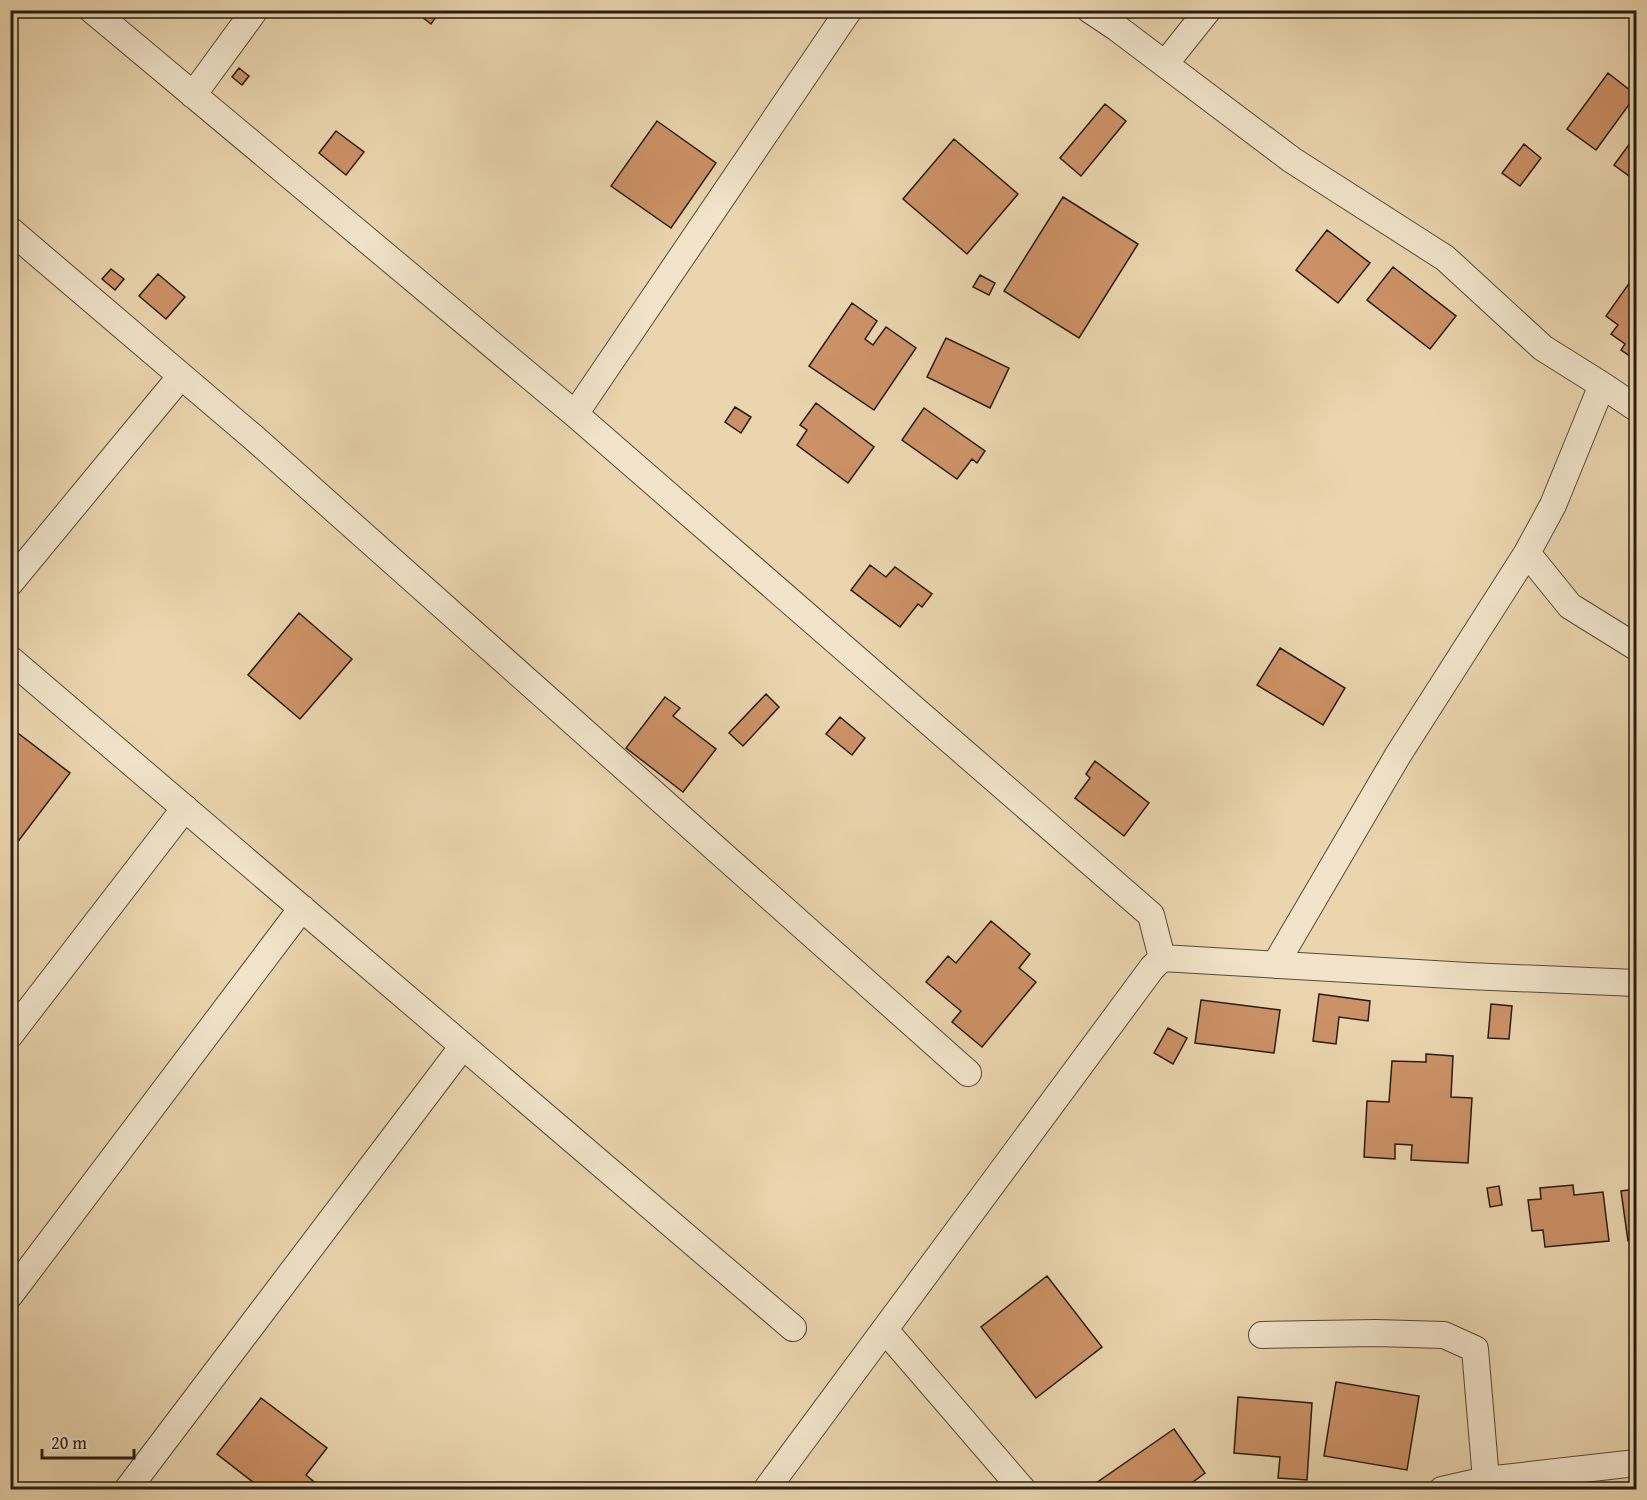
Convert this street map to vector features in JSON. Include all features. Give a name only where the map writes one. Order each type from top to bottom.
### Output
[{"type":"street","points":[[92,10],[575,414],[1151,915],[1162,958]]},
{"type":"street","points":[[193,95],[255,10]]},
{"type":"street","points":[[575,414],[849,10]]},
{"type":"street","points":[[1090,10],[1292,160],[1445,258],[1543,348],[1636,408]]},
{"type":"street","points":[[1165,64],[1208,10]]},
{"type":"street","points":[[10,230],[262,445],[968,1073]]},
{"type":"street","points":[[10,583],[181,376]]},
{"type":"street","points":[[1275,965],[1398,755],[1527,553],[1552,505],[1602,385]]},
{"type":"street","points":[[1527,553],[1570,606],[1636,647]]},
{"type":"street","points":[[10,659],[793,1328]]},
{"type":"street","points":[[10,1035],[185,808]]},
{"type":"street","points":[[10,1295],[302,908]]},
{"type":"street","points":[[1162,958],[1468,976],[1636,983]]},
{"type":"street","points":[[766,1490],[1162,958]]},
{"type":"street","points":[[127,1490],[463,1046]]},
{"type":"street","points":[[885,1330],[1023,1490]]},
{"type":"street","points":[[1262,1335],[1444,1335],[1474,1349],[1486,1480]]},
{"type":"street","points":[[1442,1490],[1486,1480],[1636,1463]]},
{"type":"building","points":[[413,10],[441,10],[431,24]]},
{"type":"building","points":[[239,68],[249,76],[242,85],[232,77]]},
{"type":"building","points":[[1608,73],[1636,95],[1596,150],[1567,129]]},
{"type":"building","points":[[1105,104],[1126,121],[1081,176],[1060,158]]},
{"type":"building","points":[[657,121],[716,163],[671,228],[611,186]]},
{"type":"building","points":[[336,131],[364,152],[346,175],[319,153]]},
{"type":"building","points":[[1636,135],[1636,181],[1614,165]]},
{"type":"building","points":[[954,139],[1018,194],[967,254],[903,199]]},
{"type":"building","points":[[1524,144],[1541,158],[1520,186],[1502,173]]},
{"type":"building","points":[[1063,197],[1138,244],[1079,338],[1004,291]]},
{"type":"building","points":[[1327,230],[1370,263],[1338,303],[1296,270]]},
{"type":"building","points":[[1393,267],[1456,316],[1430,349],[1367,300]]},
{"type":"building","points":[[111,269],[124,279],[115,290],[102,279]]},
{"type":"building","points":[[158,274],[185,297],[166,319],[139,296]]},
{"type":"building","points":[[980,275],[995,283],[989,295],[973,287]]},
{"type":"building","points":[[1630,282],[1636,287],[1636,360],[1621,350],[1625,344],[1611,334],[1618,325],[1606,316]]},
{"type":"building","points":[[852,303],[877,321],[865,339],[873,345],[886,327],[916,348],[874,410],[809,366]]},
{"type":"building","points":[[946,338],[1009,368],[990,408],[927,377]]},
{"type":"building","points":[[816,403],[874,447],[848,483],[797,445],[807,430],[800,425]]},
{"type":"building","points":[[735,407],[751,417],[741,433],[725,422]]},
{"type":"building","points":[[924,408],[985,451],[977,463],[972,459],[957,479],[902,440]]},
{"type":"building","points":[[870,565],[886,577],[895,567],[932,594],[922,607],[918,604],[900,627],[851,590]]},
{"type":"building","points":[[299,613],[352,659],[300,719],[248,675]]},
{"type":"building","points":[[1280,648],[1345,688],[1323,725],[1257,685]]},
{"type":"building","points":[[766,694],[779,707],[743,746],[729,733]]},
{"type":"building","points":[[665,697],[680,708],[673,716],[716,749],[683,792],[626,748]]},
{"type":"building","points":[[840,717],[865,738],[852,755],[826,734]]},
{"type":"building","points":[[10,727],[70,773],[10,852]]},
{"type":"building","points":[[1095,761],[1149,803],[1124,836],[1075,798],[1090,778],[1086,774]]},
{"type":"building","points":[[991,921],[1030,954],[1019,968],[1036,982],[982,1047],[952,1022],[961,1011],[926,982],[948,956],[956,963]]},
{"type":"building","points":[[1319,994],[1370,1001],[1368,1021],[1339,1017],[1336,1044],[1313,1041]]},
{"type":"building","points":[[1201,1000],[1280,1010],[1274,1053],[1195,1043]]},
{"type":"building","points":[[1491,1004],[1512,1006],[1509,1039],[1488,1038]]},
{"type":"building","points":[[1168,1028],[1187,1038],[1173,1064],[1154,1053]]},
{"type":"building","points":[[1426,1054],[1453,1056],[1451,1097],[1472,1098],[1468,1163],[1411,1160],[1412,1145],[1395,1144],[1395,1159],[1364,1157],[1367,1101],[1389,1102],[1392,1061],[1426,1062]]},
{"type":"building","points":[[1573,1185],[1574,1195],[1603,1192],[1609,1241],[1545,1247],[1543,1230],[1532,1231],[1528,1200],[1541,1199],[1540,1188]]},
{"type":"building","points":[[1499,1186],[1502,1205],[1490,1207],[1487,1188]]},
{"type":"building","points":[[1636,1189],[1636,1240],[1628,1241],[1621,1191]]},
{"type":"building","points":[[1047,1276],[1102,1347],[1036,1398],[981,1327]]},
{"type":"building","points":[[1336,1382],[1419,1396],[1407,1470],[1324,1456]]},
{"type":"building","points":[[1238,1397],[1312,1403],[1307,1480],[1278,1478],[1280,1457],[1234,1453]]},
{"type":"building","points":[[261,1398],[327,1448],[306,1475],[320,1487],[318,1490],[263,1490],[217,1454]]},
{"type":"building","points":[[1174,1429],[1205,1473],[1182,1490],[1086,1490]]}]
